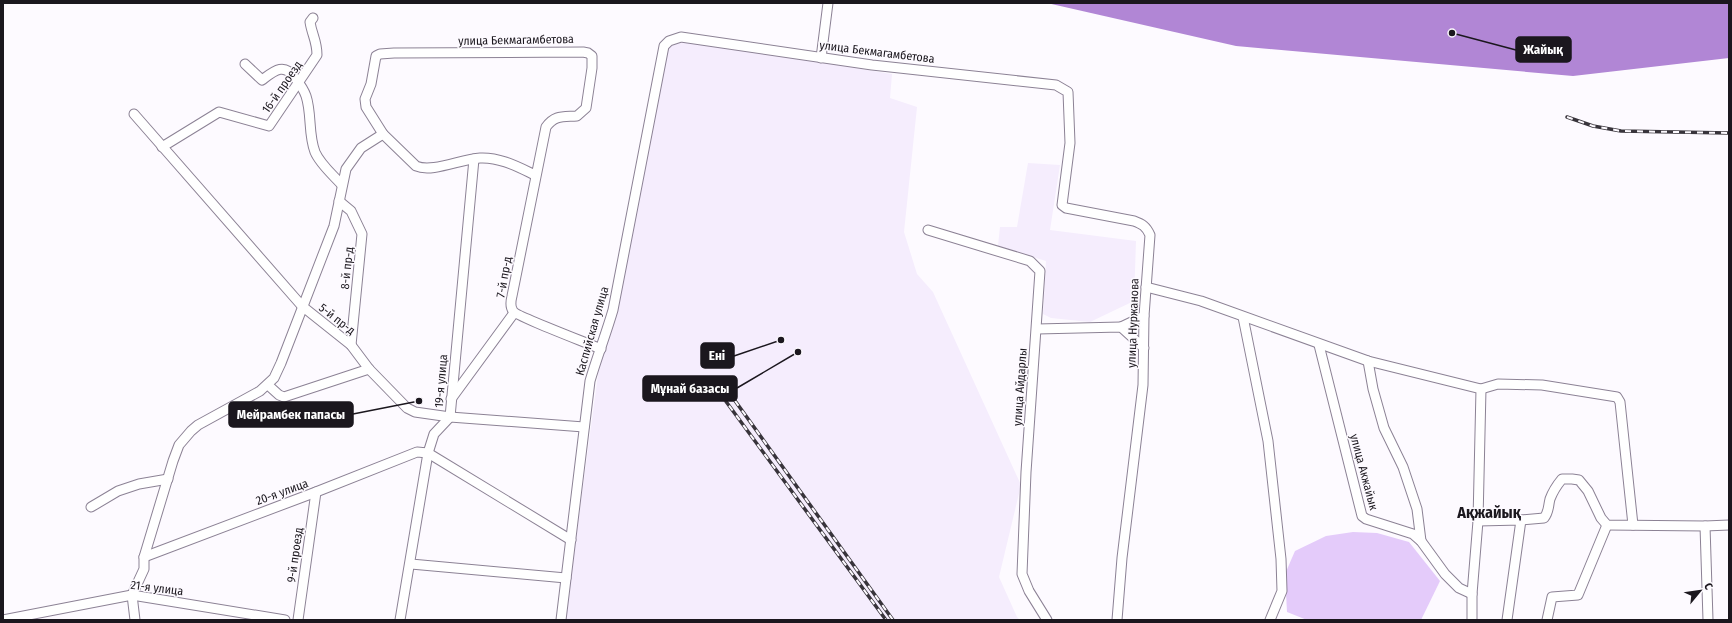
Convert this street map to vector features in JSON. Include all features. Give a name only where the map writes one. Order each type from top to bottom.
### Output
[{"type":"street","points":[[821,58],[828,3]]},
{"type":"street","name":"16-й проезд","points":[[162,147],[219,112],[269,126],[317,56],[317,43],[311,29],[310,22],[313,18]]},
{"type":"street","name":"улица Бекмагамбетова","points":[[681,37],[872,65],[1056,85],[1068,92]]},
{"type":"street","name":"Каспийская улица","points":[[561,620],[590,381],[602,349],[613,310],[664,46],[669,40],[681,37]]},
{"type":"street","name":"улица Бекмагамбетова","points":[[383,134],[366,107],[365,99],[371,84],[374,61],[376,56],[380,54],[535,51],[588,53],[593,60],[586,108],[577,116],[558,117],[548,123],[542,140],[536,175]]},
{"type":"street","points":[[245,64],[262,80],[274,71],[284,69],[290,71],[306,96],[315,152],[324,166],[342,186]]},
{"type":"street","name":"улица Нуржанова","points":[[1068,92],[1070,143],[1062,205],[1066,208],[1134,220],[1143,225],[1150,235],[1144,316],[1143,385],[1122,558],[1117,620]]},
{"type":"street","name":"5-й пр-д","points":[[134,114],[302,306],[351,345],[369,369],[407,408],[415,412],[450,417],[584,427]]},
{"type":"street","points":[[135,620],[132,595],[144,569],[144,557],[179,445],[191,431],[212,417],[255,394],[268,385],[274,378],[334,226],[346,169],[362,148],[383,134],[416,166],[421,168],[474,159],[497,159],[536,175]]},
{"type":"street","name":"19-я улица","points":[[400,620],[428,453],[434,434],[450,417],[450,400],[474,159]]},
{"type":"street","name":"7-й пр-д","points":[[536,175],[511,307],[514,313],[602,349]]},
{"type":"street","name":"8-й пр-д","points":[[340,201],[351,211],[362,234],[362,254],[351,345]]},
{"type":"street","name":"улица Айдарлы","points":[[928,230],[1030,261],[1040,271],[1026,472],[1022,574],[1028,591],[1047,620]]},
{"type":"street","points":[[1146,287],[1201,301],[1319,345],[1368,361],[1481,389],[1498,384],[1542,385],[1616,397],[1620,402],[1633,525]]},
{"type":"street","points":[[450,400],[514,313]]},
{"type":"street","points":[[1037,330],[1121,327],[1144,316]]},
{"type":"street","points":[[1243,317],[1268,442],[1281,559],[1282,591],[1270,620]]},
{"type":"street","points":[[1121,327],[1144,348]]},
{"type":"street","name":"улица Акжайык","points":[[1319,345],[1362,516],[1366,519],[1413,534],[1421,541],[1445,574],[1459,588],[1472,594]]},
{"type":"street","points":[[1368,361],[1373,389],[1384,428],[1403,468],[1417,509],[1421,541]]},
{"type":"street","points":[[268,385],[279,396],[284,397],[369,369]]},
{"type":"street","points":[[1472,620],[1472,594],[1478,521],[1481,389]]},
{"type":"street","name":"20-я улица","points":[[144,557],[417,452],[428,453]]},
{"type":"street","points":[[428,453],[570,540]]},
{"type":"street","points":[[91,507],[118,491],[139,484],[168,479]]},
{"type":"street","points":[[1478,521],[1544,518],[1548,513],[1550,500],[1555,487],[1562,479],[1572,479],[1579,480],[1588,491],[1601,518],[1607,525],[1729,525]]},
{"type":"street","name":"9-й проезд","points":[[298,620],[316,492]]},
{"type":"street","points":[[1507,620],[1521,520]]},
{"type":"street","points":[[1547,620],[1552,597],[1578,595],[1607,525]]},
{"type":"street","points":[[1705,526],[1708,620]]},
{"type":"street","points":[[410,564],[566,578]]},
{"type":"street","name":"21-я улица","points":[[3,620],[132,595],[285,620]]},
{"type":"shaded area","points":[[1047,3],[1729,3],[1729,58],[1573,76],[1236,46]]},
{"type":"shaded area","points":[[676,41],[732,48],[892,74],[890,98],[917,107],[904,232],[917,274],[933,292],[1021,485],[999,577],[1017,617],[1020,620],[565,620],[599,367],[668,45]]},
{"type":"shaded area","points":[[1028,163],[1060,165],[1050,230],[1136,241],[1134,301],[1090,322],[1051,318],[1043,314],[1046,261],[998,246],[1000,227],[1017,227]]},
{"type":"shaded area","points":[[1353,532],[1377,533],[1409,542],[1440,581],[1421,620],[1307,620],[1287,612],[1285,574],[1295,551],[1326,536]]},
{"type":"railway","points":[[1567,117],[1593,126],[1621,131],[1729,133]]},
{"type":"railway","points":[[728,391],[893,620]]},
{"type":"railway","points":[[722,396],[886,620]]},
{"type":"place","name":"Жайық","points":[[1452,33]]},
{"type":"place","name":"Ені","points":[[781,340]]},
{"type":"place","name":"Мұнай базасы","points":[[798,352]]},
{"type":"place","name":"Мейрамбек папасы","points":[[419,401]]},
{"type":"district","name":"Ақжайық","points":[[1489,512]]}]
